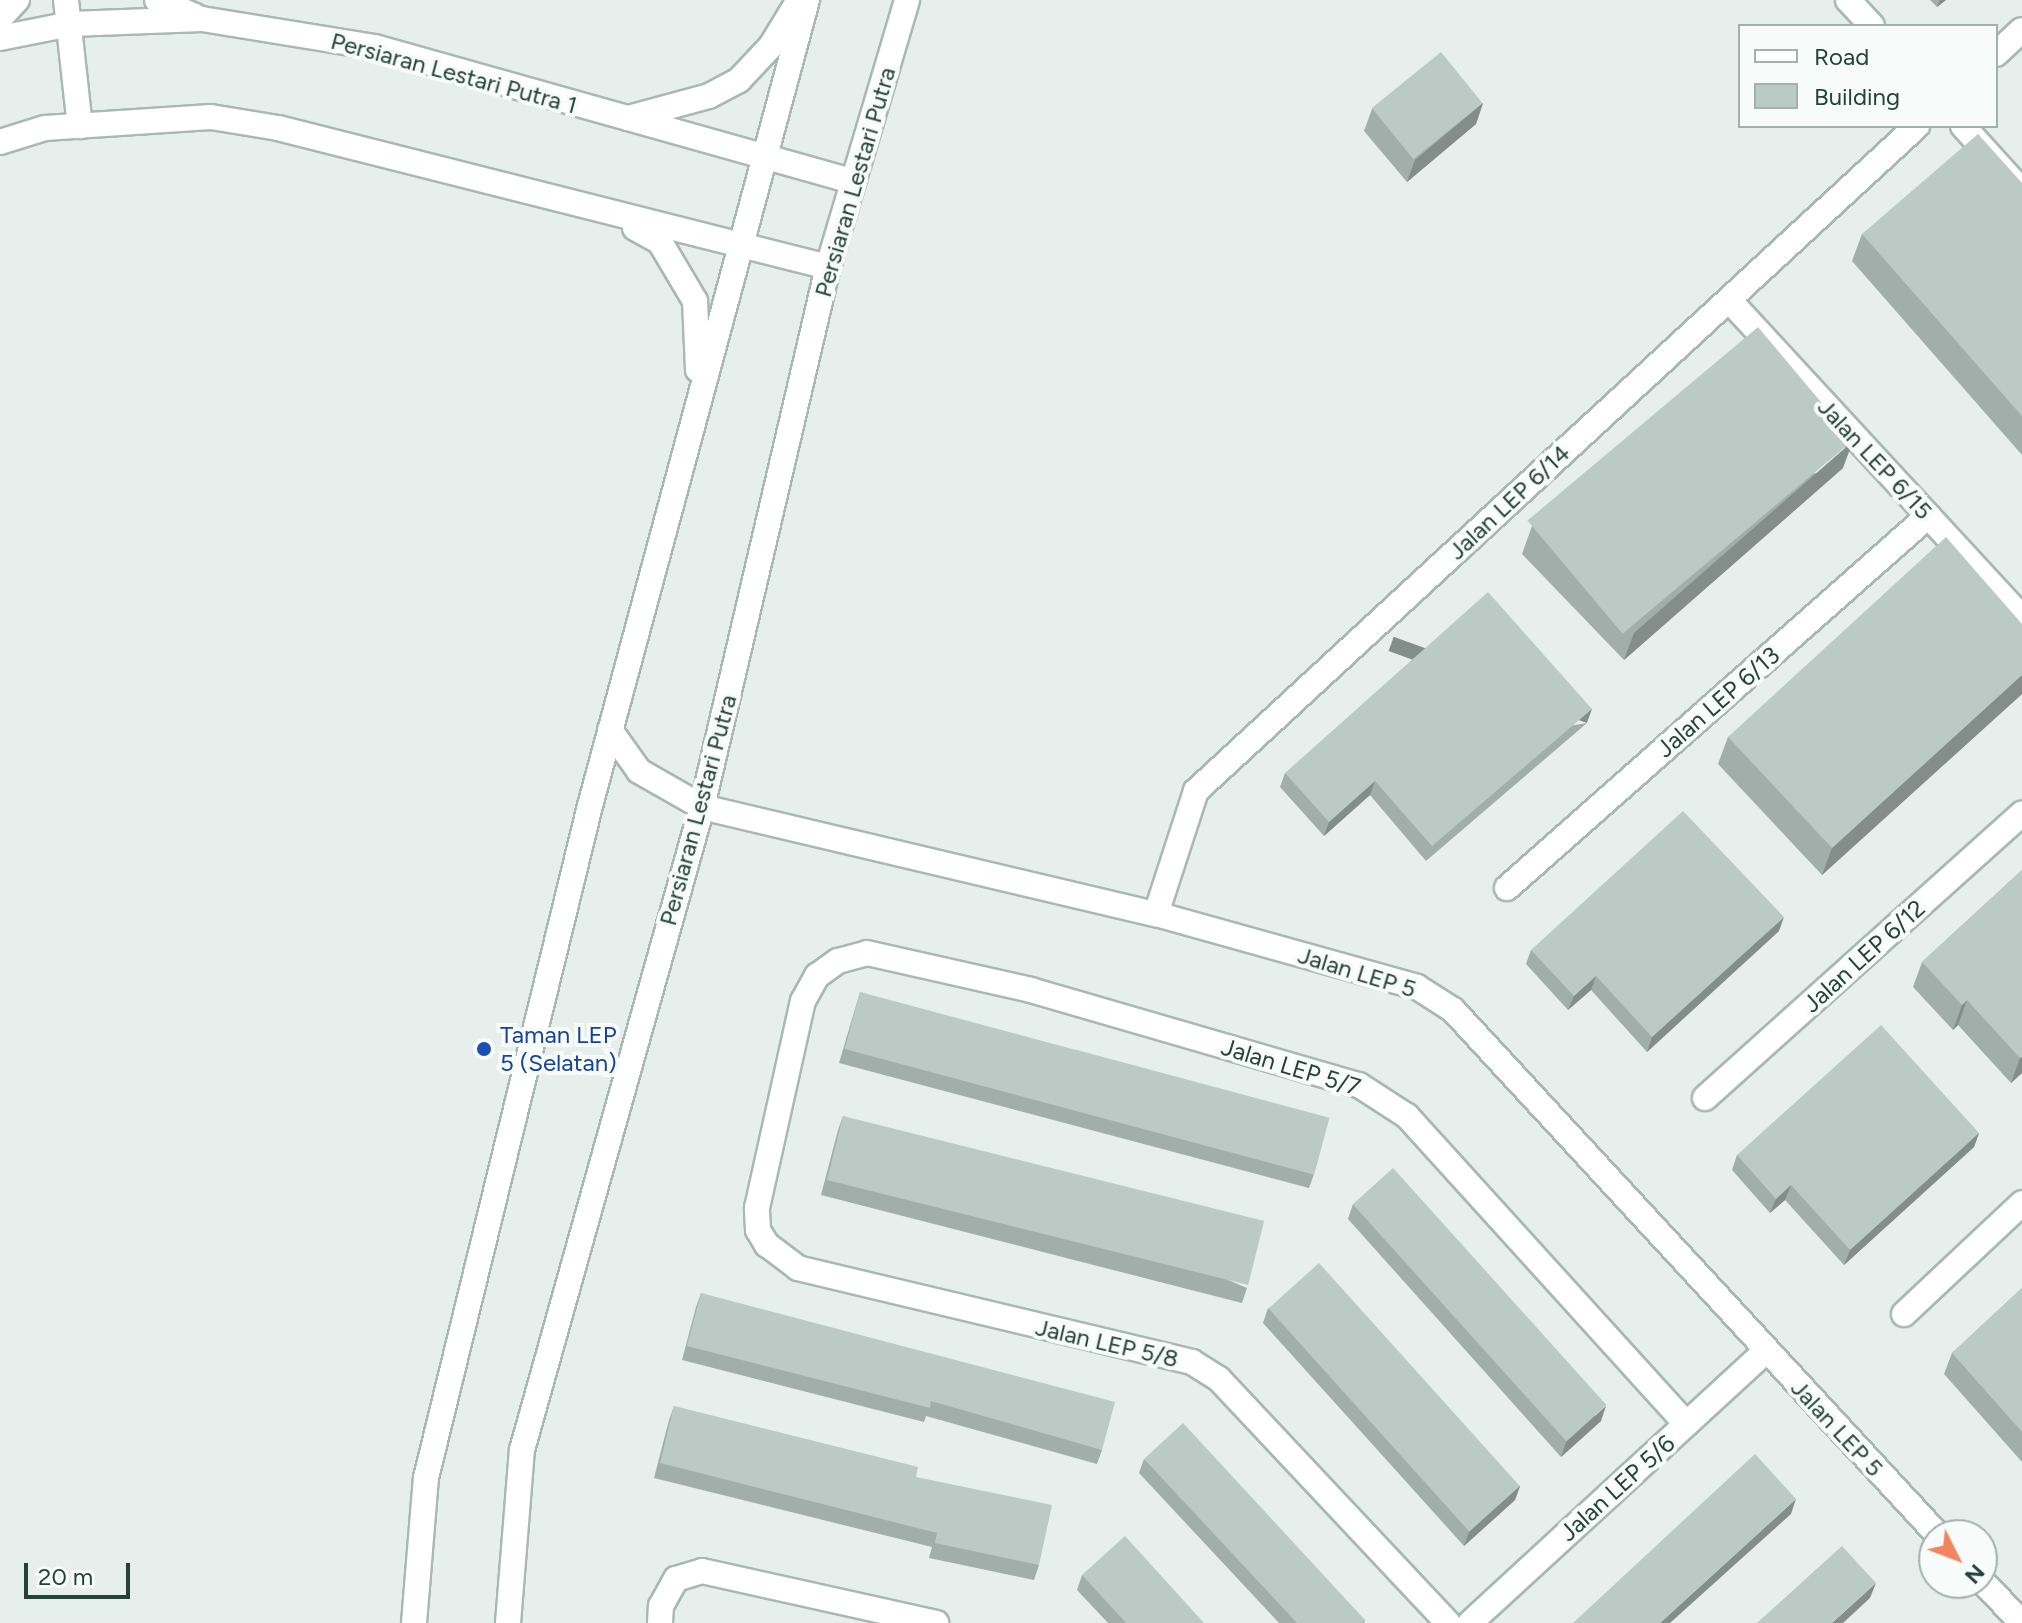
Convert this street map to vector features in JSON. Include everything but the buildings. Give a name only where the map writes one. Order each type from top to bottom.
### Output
[{"type":"street","points":[[0,18],[17,0]]},
{"type":"street","points":[[66,0],[80,126]]},
{"type":"street","points":[[157,0],[202,19]]},
{"type":"street","points":[[625,118],[709,96],[739,80],[771,46],[799,0]]},
{"type":"street","points":[[414,1623],[426,1478],[610,730],[807,0]]},
{"type":"street","name":"Persiaran Lestari Putra","points":[[508,1623],[522,1450],[702,807],[828,267],[907,0]]},
{"type":"street","points":[[1848,0],[1870,24]]},
{"type":"street","name":"Persiaran Lestari Putra 1","points":[[0,38],[71,24],[202,19],[375,47],[853,181]]},
{"type":"street","points":[[1998,52],[2022,30]]},
{"type":"street","points":[[0,142],[45,128],[211,117],[278,128],[828,267]]},
{"type":"street","name":"Jalan LEP 6/14","points":[[1156,914],[1196,791],[1915,128]]},
{"type":"street","points":[[1965,128],[2022,191]]},
{"type":"street","points":[[604,212],[660,242],[685,281],[695,301],[699,393]]},
{"type":"street","name":"Jalan LEP 6/15","points":[[1729,300],[2022,617]]},
{"type":"street","name":"Jalan LEP 6/13","points":[[1507,888],[1928,516]]},
{"type":"street","name":"Jalan LEP 5","points":[[610,730],[639,771],[702,807],[1156,914],[1417,987],[1453,1010],[1765,1352],[1923,1519]]},
{"type":"street","name":"Jalan LEP 6/12","points":[[1705,1098],[2022,814]]},
{"type":"street","name":"Jalan LEP 5/7","points":[[817,976],[838,961],[867,953],[1031,990],[1359,1085],[1407,1116],[1686,1424]]},
{"type":"street","name":"Jalan LEP 5/8","points":[[817,976],[803,1001],[757,1208],[758,1230],[767,1245],[798,1268],[1192,1362],[1219,1379],[1448,1623]]},
{"type":"street","points":[[1904,1314],[2022,1203]]},
{"type":"street","name":"Jalan LEP 5/6","points":[[1470,1623],[1765,1352]]},
{"type":"street","points":[[660,1623],[661,1606],[676,1579],[702,1571],[936,1623]]},
{"type":"street","points":[[1998,1598],[2022,1623]]},
{"type":"place","name":"Taman LEP 5 (Selatan)","points":[[484,1049]]}]
